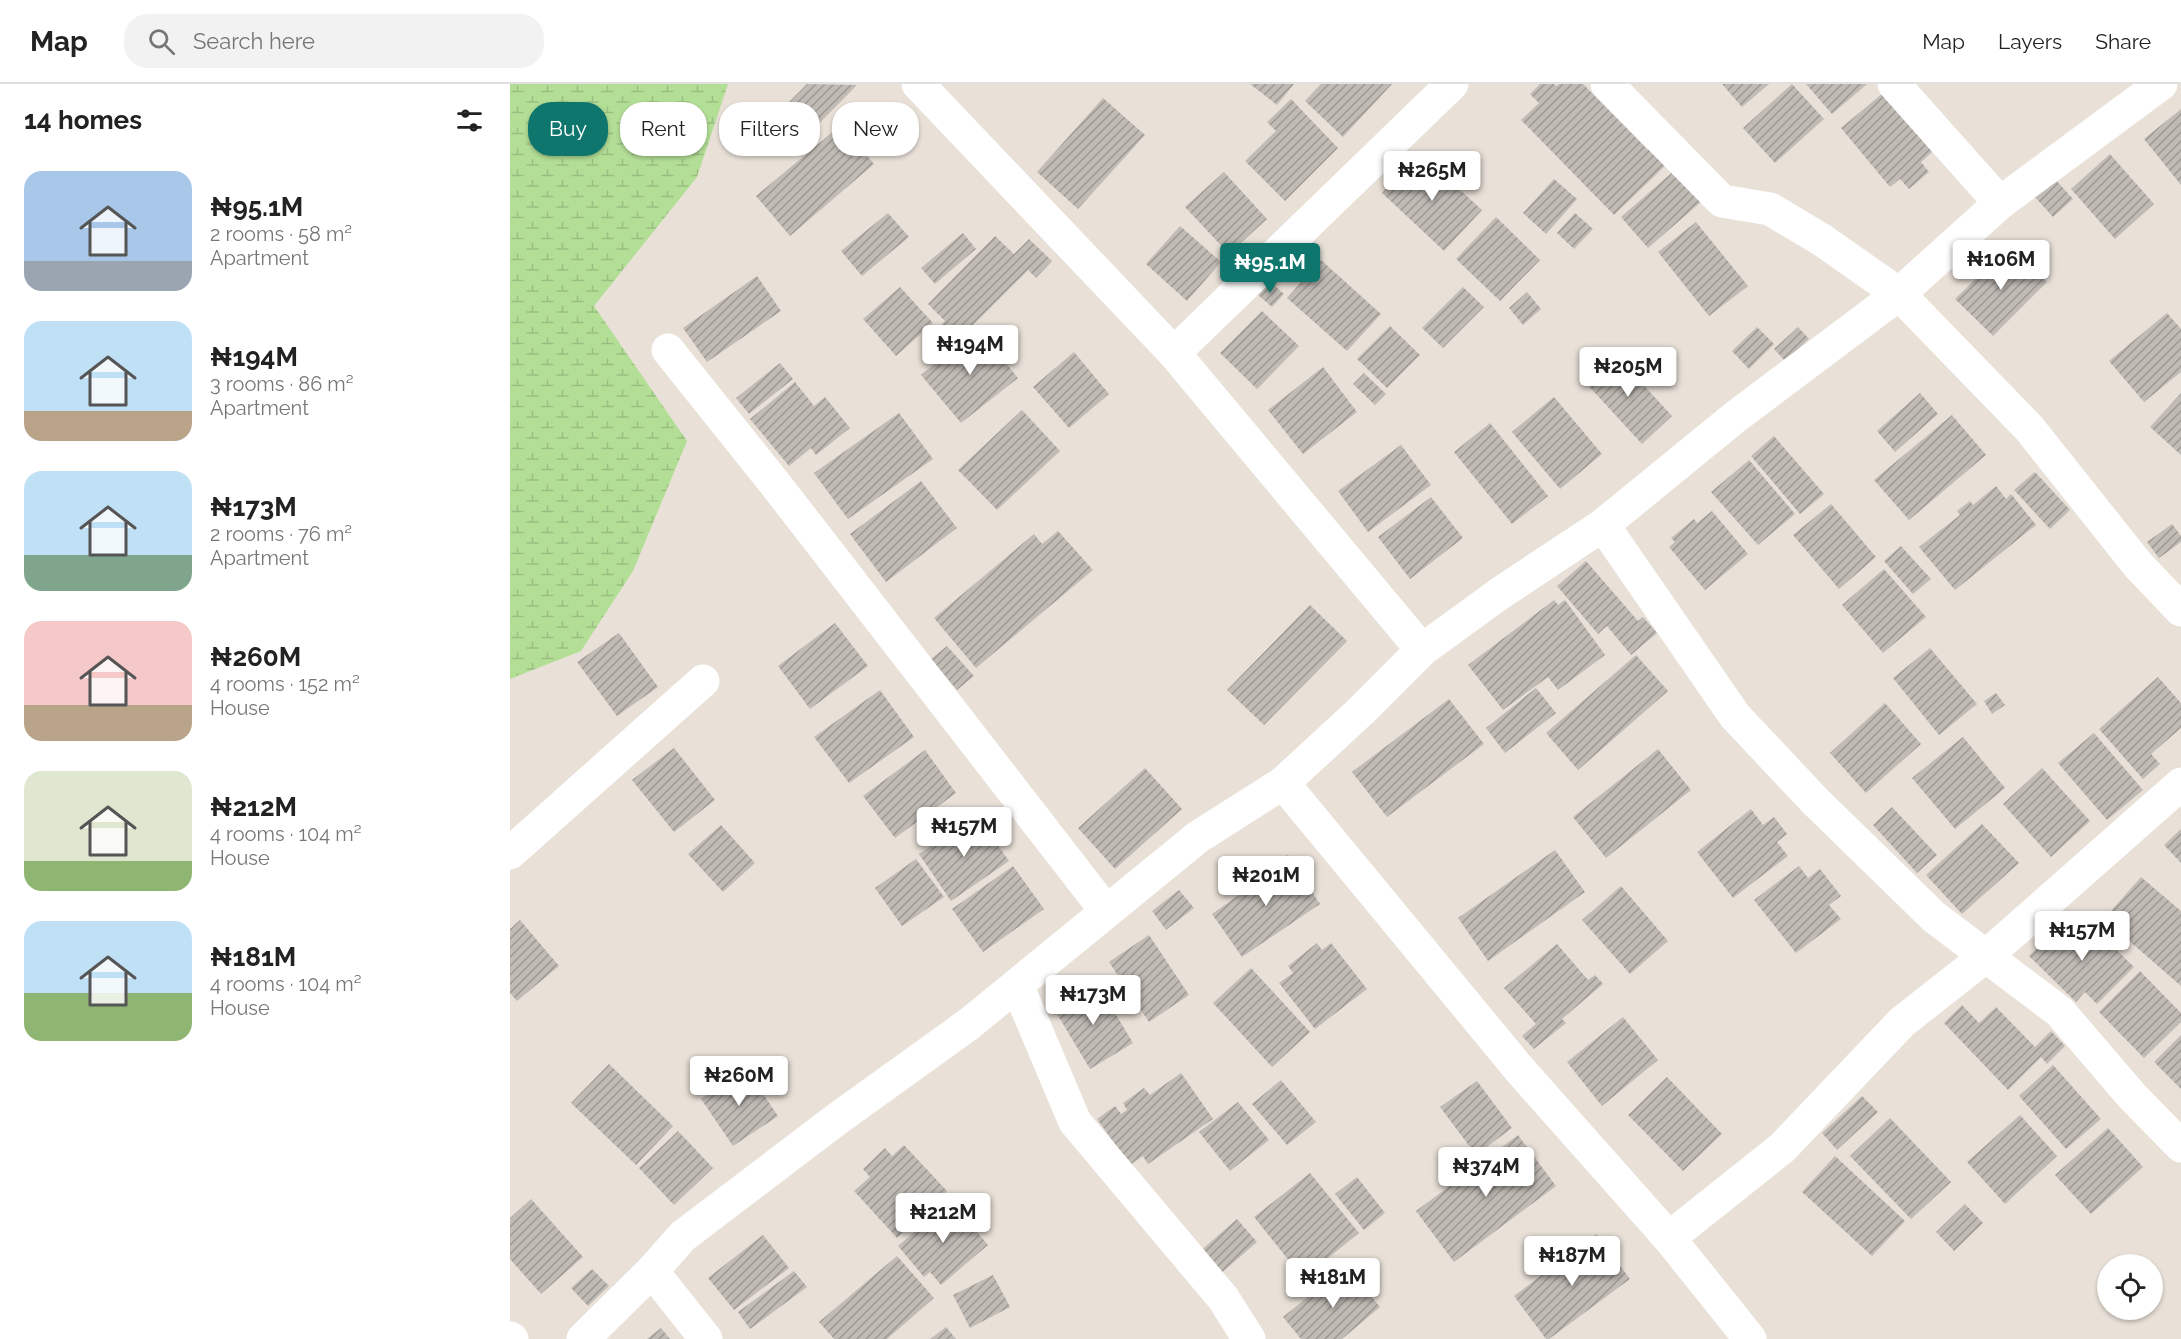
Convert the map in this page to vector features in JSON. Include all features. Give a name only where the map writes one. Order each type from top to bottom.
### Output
[{"type":"street","points":[[918,84],[1174,354],[1422,650]]},
{"type":"street","points":[[1607,84],[1722,201],[1770,209],[1821,240],[1899,294],[2029,428],[2138,566],[2181,610]]},
{"type":"street","points":[[1894,84],[2000,203]]},
{"type":"street","points":[[583,1339],[652,1271],[683,1236],[837,1119],[969,1024],[1198,837],[1283,783],[1361,711],[1422,650],[1499,594],[1603,525],[1734,418],[1899,294],[2000,203],[2161,84]]},
{"type":"street","points":[[1174,354],[1449,85]]},
{"type":"street","points":[[668,350],[776,485],[1106,911]]},
{"type":"street","points":[[1603,525],[1735,716],[1815,801],[1934,917],[2060,1012],[2132,1096],[2181,1146]]},
{"type":"street","points":[[510,853],[703,681]]},
{"type":"street","points":[[1283,783],[1520,1070],[1669,1238],[1750,1339]]},
{"type":"street","points":[[1669,1238],[1782,1148],[1902,1022],[1986,956],[2181,784]]},
{"type":"street","points":[[1017,985],[1075,1122],[1223,1298],[1249,1339]]},
{"type":"street","points":[[652,1271],[706,1339]]},
{"type":"green space","points":[[510,84],[728,84],[722,102],[719,102],[719,111],[707,147],[707,102],[620,102],[620,156],[704,156],[697,177],[594,306],[687,441],[633,571],[581,651],[510,679]]},
{"type":"building","points":[[807,84],[857,85],[840,102],[832,102],[832,110],[820,123],[820,102],[789,102]]},
{"type":"building","points":[[1250,84],[1294,84],[1277,105]]},
{"type":"building","points":[[1321,84],[1392,84],[1343,137],[1305,101]]},
{"type":"building","points":[[1540,84],[1556,86],[1583,84],[1648,150],[1653,145],[1669,162],[1614,215],[1521,120],[1539,103],[1530,94]]},
{"type":"building","points":[[1722,84],[1769,84],[1742,107]]},
{"type":"building","points":[[1792,84],[1824,119],[1775,163],[1743,128]]},
{"type":"building","points":[[1806,84],[1867,84],[1832,114]]},
{"type":"building","points":[[1883,93],[1932,152],[1921,162],[1929,172],[1909,189],[1900,179],[1890,187],[1841,128]]},
{"type":"building","points":[[1103,98],[1145,135],[1078,209],[1037,172]]},
{"type":"building","points":[[1291,99],[1338,148],[1285,201],[1245,161],[1276,131],[1267,122]]},
{"type":"building","points":[[2181,109],[2181,185],[2144,139]]},
{"type":"building","points":[[832,133],[832,156],[867,156],[874,164],[790,236],[756,196],[804,156],[820,156],[820,143]]},
{"type":"building","points":[[1420,153],[1482,210],[1444,251],[1382,193]]},
{"type":"building","points":[[2110,154],[2154,204],[2115,239],[2071,189]]},
{"type":"building","points":[[1675,170],[1702,201],[1648,248],[1621,217]]},
{"type":"building","points":[[1224,172],[1267,219],[1229,254],[1185,207]]},
{"type":"building","points":[[2054,178],[2073,199],[2053,217],[2034,196]]},
{"type":"building","points":[[1554,179],[1577,199],[1546,234],[1523,213]]},
{"type":"building","points":[[888,213],[909,237],[862,276],[841,251]]},
{"type":"building","points":[[1575,213],[1593,229],[1574,249],[1557,233]]},
{"type":"building","points":[[1496,217],[1540,260],[1500,301],[1456,259]]},
{"type":"building","points":[[1696,222],[1748,286],[1709,316],[1658,252]]},
{"type":"building","points":[[1180,226],[1221,262],[1187,301],[1146,264]]},
{"type":"building","points":[[963,233],[976,249],[935,284],[921,268]]},
{"type":"building","points":[[995,236],[1014,254],[1029,239],[1052,261],[1036,278],[1028,270],[941,357],[925,341],[945,321],[928,304]]},
{"type":"building","points":[[2010,245],[2047,282],[1993,336],[1955,299]]},
{"type":"building","points":[[1321,260],[1381,314],[1347,351],[1287,298]]},
{"type":"building","points":[[757,276],[781,311],[707,362],[683,328]]},
{"type":"building","points":[[1268,280],[1284,294],[1272,307],[1257,294]]},
{"type":"building","points":[[900,287],[933,323],[896,356],[863,319]]},
{"type":"building","points":[[1463,287],[1484,307],[1443,348],[1422,328]]},
{"type":"building","points":[[1527,292],[1541,309],[1523,325],[1509,308]]},
{"type":"building","points":[[1262,311],[1299,346],[1257,389],[1220,353]]},
{"type":"building","points":[[2167,313],[2181,329],[2181,372],[2144,402],[2109,361]]},
{"type":"building","points":[[1390,326],[1420,355],[1387,388],[1357,359]]},
{"type":"building","points":[[1757,327],[1774,344],[1749,369],[1732,351]]},
{"type":"building","points":[[1798,327],[1809,339],[1785,361],[1774,349]]},
{"type":"building","points":[[978,329],[1018,378],[961,423],[921,375]]},
{"type":"building","points":[[1074,352],[1109,394],[1069,428],[1033,387]]},
{"type":"building","points":[[1614,353],[1672,416],[1642,444],[1584,381]]},
{"type":"building","points":[[780,363],[793,379],[749,414],[736,398]]},
{"type":"building","points":[[1323,367],[1357,412],[1303,454],[1268,410]]},
{"type":"building","points":[[1364,373],[1386,394],[1375,405],[1353,384]]},
{"type":"building","points":[[795,382],[814,406],[825,397],[850,428],[816,455],[811,448],[789,466],[750,419]]},
{"type":"building","points":[[1920,393],[1938,414],[1895,452],[1877,431]]},
{"type":"building","points":[[2181,393],[2181,455],[2150,427]]},
{"type":"building","points":[[1554,397],[1602,454],[1560,489],[1512,432]]},
{"type":"building","points":[[1022,410],[1060,451],[997,510],[958,470]]},
{"type":"building","points":[[899,413],[933,459],[848,519],[814,473]]},
{"type":"building","points":[[1952,415],[1986,455],[1909,520],[1874,480]]},
{"type":"building","points":[[1490,423],[1548,496],[1512,524],[1454,452]]},
{"type":"building","points":[[1774,436],[1824,494],[1800,514],[1751,456]]},
{"type":"building","points":[[1401,445],[1431,485],[1368,532],[1338,491]]},
{"type":"building","points":[[1749,460],[1795,514],[1758,545],[1711,492]]},
{"type":"building","points":[[2035,472],[2070,510],[2050,529],[2014,490]]},
{"type":"building","points":[[921,481],[957,528],[886,582],[850,534]]},
{"type":"building","points":[[1996,486],[2006,499],[2011,494],[2036,525],[1955,590],[1919,547],[1960,515],[1957,511],[1970,501],[1973,505]]},
{"type":"building","points":[[1431,497],[1463,538],[1410,579],[1378,537]]},
{"type":"building","points":[[1831,504],[1876,557],[1839,589],[1793,535]]},
{"type":"building","points":[[1712,511],[1748,554],[1705,590],[1669,547],[1675,542],[1671,538],[1694,519],[1697,523]]},
{"type":"building","points":[[2172,524],[2181,536],[2181,542],[2159,558],[2147,542]]},
{"type":"building","points":[[1058,531],[1093,570],[976,668],[934,618],[1034,534],[1042,544]]},
{"type":"building","points":[[1901,546],[1931,579],[1913,594],[1884,561]]},
{"type":"building","points":[[1586,561],[1638,621],[1643,617],[1657,633],[1631,655],[1607,626],[1598,634],[1557,586]]},
{"type":"building","points":[[1884,569],[1926,617],[1883,653],[1842,605]]},
{"type":"building","points":[[1554,600],[1558,605],[1565,600],[1605,655],[1558,690],[1548,677],[1503,710],[1468,665]]},
{"type":"building","points":[[1310,605],[1347,641],[1264,725],[1227,690]]},
{"type":"building","points":[[835,623],[868,666],[810,709],[778,666]]},
{"type":"building","points":[[619,633],[658,687],[617,716],[577,662]]},
{"type":"building","points":[[947,646],[974,676],[957,690],[931,659]]},
{"type":"building","points":[[1930,648],[1977,704],[1939,735],[1893,678]]},
{"type":"building","points":[[1636,655],[1668,691],[1578,770],[1546,733]]},
{"type":"building","points":[[2158,677],[2181,703],[2181,728],[2151,754],[2160,764],[2143,779],[2099,729]]},
{"type":"building","points":[[1536,688],[1556,713],[1505,753],[1486,728]]},
{"type":"building","points":[[880,690],[914,737],[849,783],[814,737]]},
{"type":"building","points":[[1996,693],[2005,705],[1992,714],[1984,701]]},
{"type":"building","points":[[1449,699],[1484,744],[1387,817],[1352,772]]},
{"type":"building","points":[[1885,703],[1921,744],[1866,793],[1830,753]]},
{"type":"building","points":[[2094,733],[2143,790],[2107,820],[2058,763]]},
{"type":"building","points":[[1963,737],[2005,788],[1955,829],[1912,778]]},
{"type":"building","points":[[674,748],[715,800],[674,832],[632,780]]},
{"type":"building","points":[[1658,749],[1691,790],[1606,858],[1573,817]]},
{"type":"building","points":[[925,750],[956,793],[895,838],[863,796]]},
{"type":"building","points":[[1145,768],[1182,809],[1115,869],[1078,828]]},
{"type":"building","points":[[2042,768],[2090,821],[2051,857],[2003,804]]},
{"type":"building","points":[[1892,807],[1937,855],[1917,873],[1873,825]]},
{"type":"building","points":[[1751,809],[1763,825],[1774,817],[1787,834],[1777,842],[1788,856],[1733,898],[1697,852]]},
{"type":"building","points":[[977,815],[1009,861],[951,901],[919,854]]},
{"type":"building","points":[[1982,824],[2019,863],[1962,914],[1926,875]]},
{"type":"building","points":[[721,825],[755,863],[723,892],[688,854]]},
{"type":"building","points":[[2181,829],[2181,863],[2164,845]]},
{"type":"building","points":[[1555,850],[1585,892],[1488,961],[1458,918]]},
{"type":"building","points":[[1288,855],[1320,904],[1242,957],[1212,914],[1246,890],[1243,886]]},
{"type":"building","points":[[916,859],[944,897],[902,926],[875,888]]},
{"type":"building","points":[[1013,866],[1044,909],[983,952],[952,909]]},
{"type":"building","points":[[1799,866],[1808,878],[1820,869],[1841,896],[1829,905],[1841,919],[1796,953],[1754,900]]},
{"type":"building","points":[[2141,877],[2181,911],[2181,986],[2104,919]]},
{"type":"building","points":[[1621,886],[1668,941],[1630,974],[1582,920]]},
{"type":"building","points":[[1179,890],[1194,908],[1166,930],[1152,911]]},
{"type":"building","points":[[520,920],[559,966],[517,1001],[510,993],[510,929]]},
{"type":"building","points":[[2087,921],[2134,967],[2097,1004],[2085,992],[2076,1002],[2029,956],[2061,923],[2073,935]]},
{"type":"building","points":[[1149,935],[1189,995],[1149,1022],[1109,962]]},
{"type":"building","points":[[1317,943],[1322,950],[1331,943],[1367,989],[1315,1029],[1279,983],[1293,973],[1288,966]]},
{"type":"building","points":[[1557,944],[1588,980],[1595,975],[1603,984],[1562,1019],[1566,1023],[1534,1049],[1522,1036],[1536,1024],[1504,988]]},
{"type":"building","points":[[1251,968],[1310,1032],[1272,1067],[1213,1003]]},
{"type":"building","points":[[2140,971],[2181,1013],[2181,1022],[2144,1058],[2099,1012]]},
{"type":"building","points":[[1097,983],[1133,1043],[1090,1069],[1054,1009]]},
{"type":"building","points":[[1962,1005],[1979,1023],[1996,1007],[2035,1047],[2051,1031],[2065,1046],[2047,1064],[2041,1057],[2008,1090],[1944,1023]]},
{"type":"building","points":[[1623,1017],[1658,1060],[1602,1106],[1567,1062]]},
{"type":"building","points":[[2181,1035],[2181,1089],[2154,1062]]},
{"type":"building","points":[[609,1064],[673,1126],[636,1165],[571,1103]]},
{"type":"building","points":[[2053,1065],[2101,1119],[2066,1149],[2019,1096]]},
{"type":"building","points":[[746,1069],[778,1116],[733,1146],[701,1099]]},
{"type":"building","points":[[1181,1073],[1213,1119],[1148,1164],[1143,1156],[1130,1165],[1097,1119],[1115,1106],[1121,1114],[1127,1110],[1123,1103],[1144,1088],[1150,1095]]},
{"type":"building","points":[[1667,1077],[1722,1134],[1683,1171],[1628,1115]]},
{"type":"building","points":[[1281,1080],[1316,1122],[1287,1145],[1252,1104]]},
{"type":"building","points":[[1477,1081],[1512,1128],[1476,1155],[1440,1107]]},
{"type":"building","points":[[1862,1096],[1878,1112],[1837,1150],[1822,1133]]},
{"type":"building","points":[[1238,1102],[1269,1140],[1230,1171],[1199,1132]]},
{"type":"building","points":[[2020,1115],[2057,1156],[2005,1204],[1967,1162]]},
{"type":"building","points":[[1890,1118],[1951,1182],[1911,1219],[1850,1156]]},
{"type":"building","points":[[2108,1128],[2143,1167],[2091,1214],[2055,1175]]},
{"type":"building","points":[[678,1131],[713,1168],[674,1205],[639,1168]]},
{"type":"building","points":[[1518,1135],[1556,1186],[1454,1262],[1416,1211]]},
{"type":"building","points":[[904,1145],[947,1191],[897,1238],[854,1191],[870,1177],[863,1169],[885,1148],[892,1156]]},
{"type":"building","points":[[1835,1156],[1905,1221],[1872,1256],[1802,1192]]},
{"type":"building","points":[[1310,1173],[1359,1233],[1303,1278],[1254,1217]]},
{"type":"building","points":[[1357,1177],[1385,1213],[1364,1230],[1335,1194]]},
{"type":"building","points":[[531,1199],[583,1257],[541,1294],[510,1259],[510,1218]]},
{"type":"building","points":[[951,1201],[988,1245],[941,1285],[930,1272],[924,1277],[898,1246]]},
{"type":"building","points":[[1965,1204],[1983,1223],[1954,1251],[1936,1232]]},
{"type":"building","points":[[1237,1219],[1257,1242],[1218,1276],[1198,1253]]},
{"type":"building","points":[[1596,1234],[1630,1279],[1546,1339],[1514,1296]]},
{"type":"building","points":[[763,1235],[789,1268],[734,1310],[708,1278]]},
{"type":"building","points":[[897,1256],[934,1298],[887,1339],[834,1339],[819,1322]]},
{"type":"building","points":[[1346,1266],[1380,1307],[1342,1339],[1301,1339],[1283,1317]]},
{"type":"building","points":[[592,1269],[609,1286],[588,1306],[571,1288]]},
{"type":"building","points":[[794,1271],[807,1287],[750,1329],[738,1312]]},
{"type":"building","points":[[993,1275],[1010,1307],[970,1328],[953,1295]]},
{"type":"building","points":[[946,1327],[956,1339],[930,1339]]},
{"type":"building","points":[[661,1328],[670,1339],[647,1339]]}]
